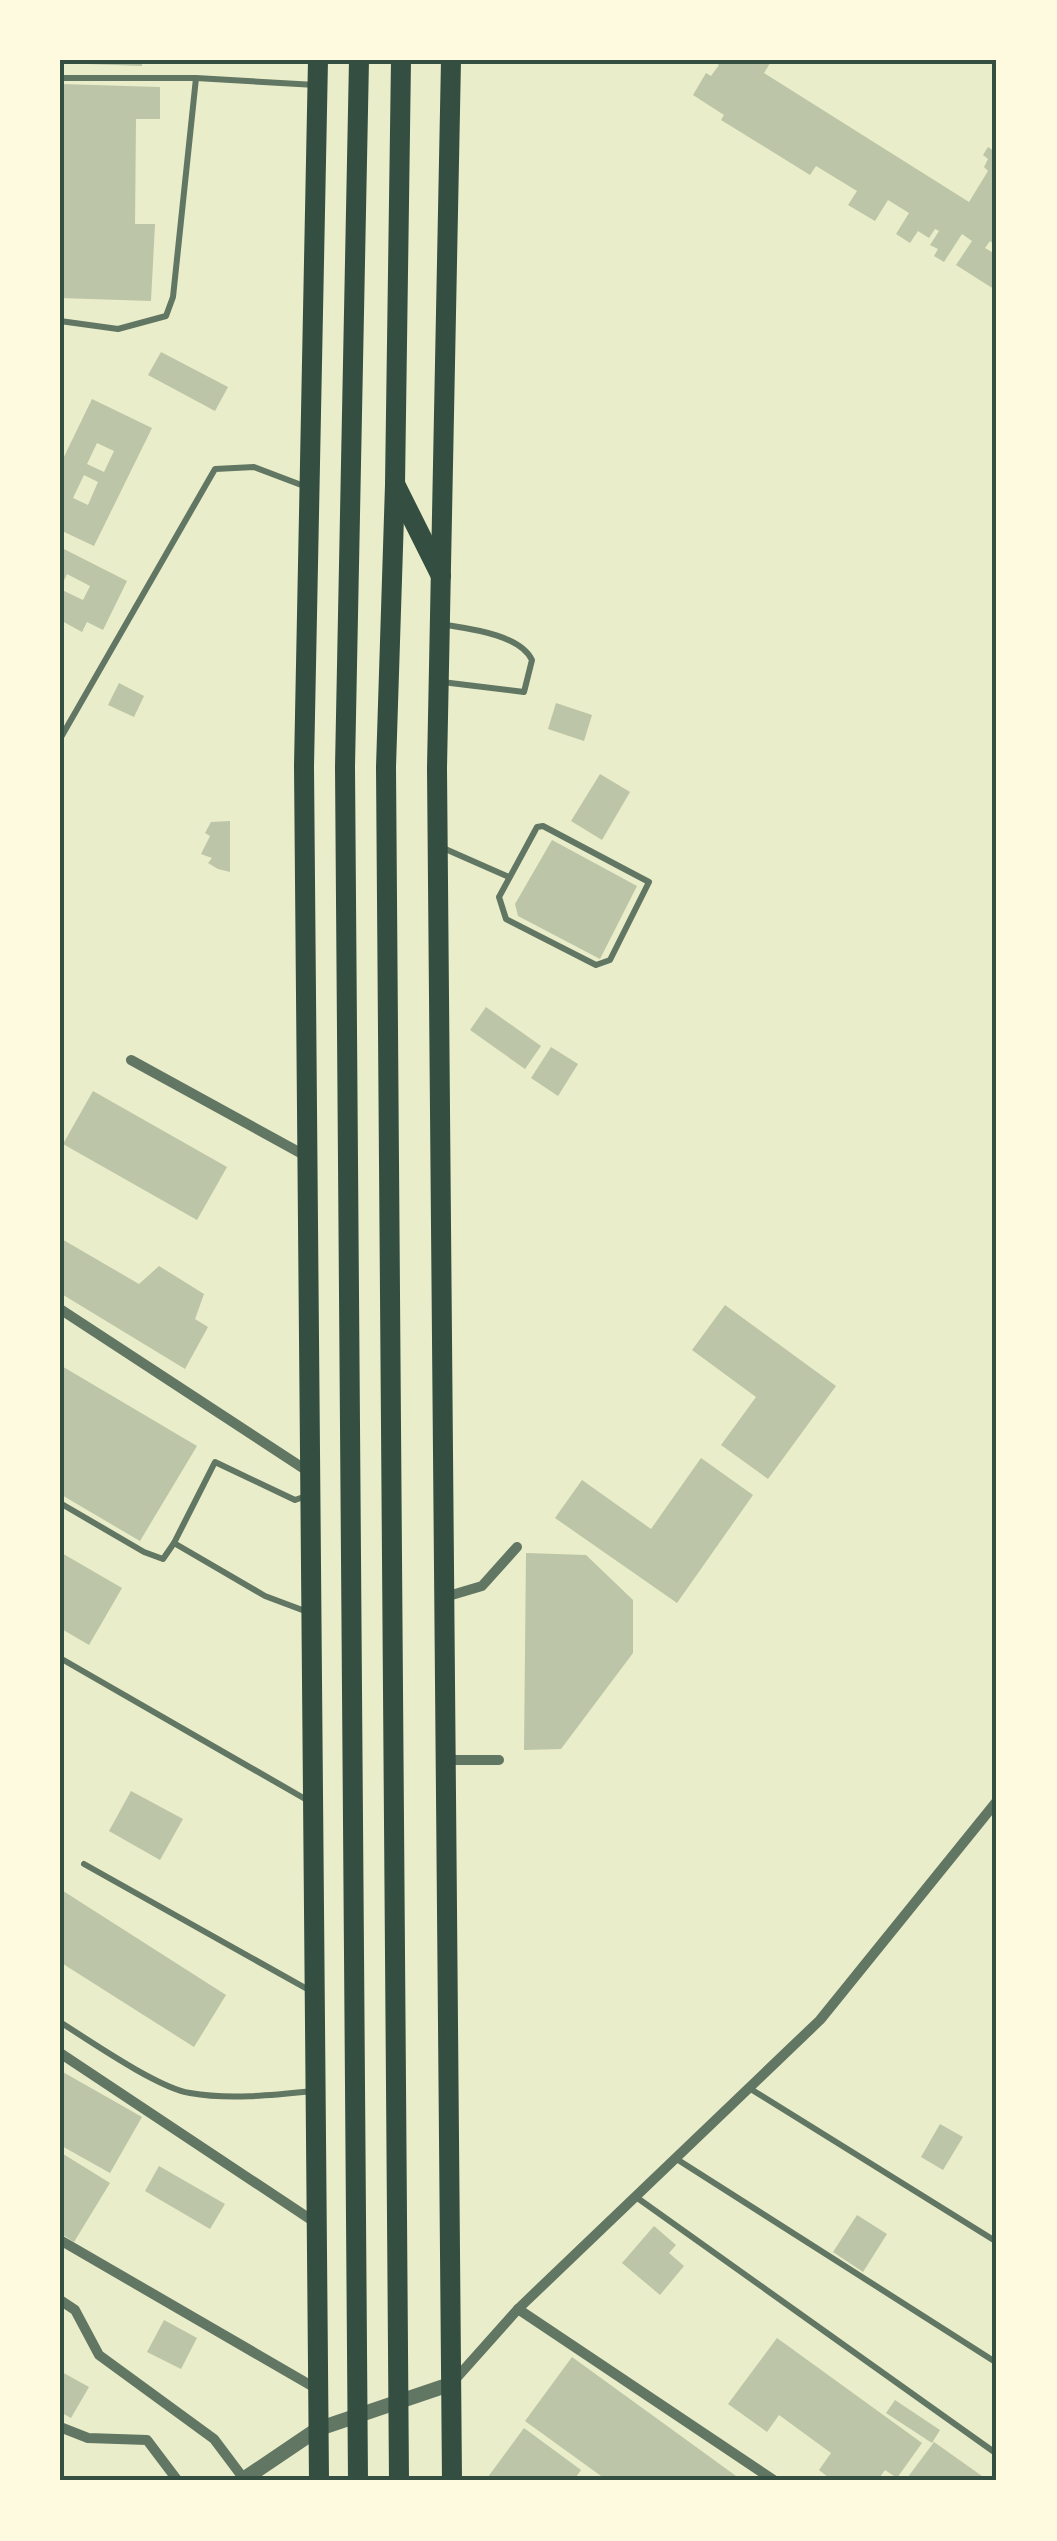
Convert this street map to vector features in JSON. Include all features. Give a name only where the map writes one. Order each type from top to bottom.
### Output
[{"type":"main road","points":[[318,60],[304,766],[318,2481]]},
{"type":"main road","points":[[358,2481],[345,767],[359,60]]},
{"type":"main road","points":[[399,2481],[386,767],[396,485],[402,60]]},
{"type":"main road","points":[[451,60],[437,845],[452,2481]]},
{"type":"main road","points":[[396,485],[441,576]]},
{"type":"street","points":[[131,1060],[307,1156]]},
{"type":"street","points":[[60,1309],[310,1484]]},
{"type":"street","points":[[444,1597],[482,1586],[517,1548]]},
{"type":"street","points":[[446,1760],[499,1760]]},
{"type":"street","points":[[60,2300],[75,2310],[99,2356],[214,2439],[243,2480],[318,2430],[451,2384],[518,2309],[820,2020],[997,1801]]},
{"type":"street","points":[[60,2053],[316,2224]]},
{"type":"street","points":[[60,2240],[318,2389]]},
{"type":"street","points":[[518,2309],[775,2481]]},
{"type":"street","points":[[60,2428],[88,2438],[147,2440],[178,2481]]},
{"type":"lane","points":[[60,78],[196,78],[317,85]]},
{"type":"lane","points":[[60,321],[118,329],[166,316],[172,297],[196,78]]},
{"type":"lane","points":[[60,740],[215,469],[254,467],[309,488]]},
{"type":"lane","points":[[439,681],[524,692],[532,660],[527,651],[515,644],[440,624]]},
{"type":"lane","points":[[543,826],[650,882],[650,886],[610,960],[596,964],[506,919],[499,897],[509,877],[537,827],[543,826]]},
{"type":"lane","points":[[437,845],[509,877]]},
{"type":"lane","points":[[60,1503],[163,1559],[215,1462],[295,1500],[310,1484]]},
{"type":"lane","points":[[174,1543],[265,1596],[311,1614]]},
{"type":"lane","points":[[60,1658],[313,1803]]},
{"type":"lane","points":[[84,1864],[314,1993]]},
{"type":"lane","points":[[60,2022],[187,2093],[272,2096],[315,2090]]},
{"type":"lane","points":[[748,2087],[997,2242]]},
{"type":"lane","points":[[674,2157],[997,2363]]},
{"type":"lane","points":[[636,2197],[997,2454]]},
{"type":"building","points":[[142,60],[142,66],[60,63]]},
{"type":"building","points":[[711,60],[772,60],[764,73],[969,202],[988,171],[984,167],[988,159],[983,155],[988,147],[997,153],[997,246],[990,241],[985,248],[997,255],[997,291],[956,265],[972,241],[962,234],[944,262],[934,256],[938,249],[930,245],[939,231],[935,229],[929,238],[918,231],[910,243],[896,234],[909,213],[888,200],[875,221],[848,205],[857,191],[816,166],[810,175],[721,120],[724,115],[693,95],[706,73],[711,76],[719,65]]},
{"type":"building","points":[[60,84],[160,87],[160,119],[136,119],[135,224],[155,224],[151,301],[60,298]]},
{"type":"building","points":[[161,352],[228,387],[215,411],[148,375]]},
{"type":"building","points":[[92,399],[152,428],[94,546],[60,530],[60,465]],"holes":[[[97,443],[114,451],[104,472],[87,464]],[[84,475],[98,482],[88,505],[73,498]]]},
{"type":"building","points":[[60,547],[127,581],[103,630],[87,622],[82,632],[60,620],[60,589]],"holes":[[[67,574],[90,586],[83,600],[60,589]]]},
{"type":"building","points":[[119,683],[144,696],[134,717],[108,705]]},
{"type":"building","points":[[556,703],[592,715],[584,741],[548,729]]},
{"type":"building","points":[[600,774],[630,792],[602,840],[571,821]]},
{"type":"building","points":[[230,821],[230,872],[208,863],[212,858],[201,854],[210,836],[205,833],[211,822]]},
{"type":"building","points":[[552,840],[637,886],[600,959],[518,916],[515,904]]},
{"type":"building","points":[[486,1007],[541,1046],[525,1069],[470,1030]]},
{"type":"building","points":[[551,1047],[578,1064],[558,1096],[531,1078]]},
{"type":"building","points":[[93,1091],[227,1167],[197,1220],[63,1144]]},
{"type":"building","points":[[60,1238],[139,1284],[159,1266],[204,1294],[195,1319],[208,1327],[185,1369],[60,1293]]},
{"type":"building","points":[[725,1305],[836,1386],[768,1479],[721,1445],[756,1397],[692,1350]]},
{"type":"building","points":[[60,1365],[197,1446],[140,1541],[60,1494]]},
{"type":"building","points":[[701,1458],[753,1495],[677,1603],[555,1518],[582,1480],[651,1529]]},
{"type":"building","points":[[60,1552],[122,1588],[89,1645],[60,1628]]},
{"type":"building","points":[[526,1553],[586,1555],[633,1600],[633,1653],[561,1749],[524,1750]]},
{"type":"building","points":[[131,1791],[183,1819],[160,1860],[109,1831]]},
{"type":"building","points":[[60,1889],[226,1995],[194,2047],[60,1962]]},
{"type":"building","points":[[61,2071],[142,2117],[110,2173],[60,2145]]},
{"type":"building","points":[[940,2124],[963,2137],[943,2170],[921,2157]]},
{"type":"building","points":[[60,2152],[110,2183],[74,2242],[60,2233]]},
{"type":"building","points":[[159,2166],[225,2204],[210,2229],[145,2191]]},
{"type":"building","points":[[857,2215],[887,2234],[863,2272],[833,2252]]},
{"type":"building","points":[[654,2226],[676,2245],[669,2253],[684,2266],[660,2295],[622,2263]]},
{"type":"building","points":[[164,2320],[197,2338],[181,2369],[147,2352]]},
{"type":"building","points":[[777,2338],[922,2443],[897,2478],[885,2470],[877,2481],[833,2481],[819,2470],[831,2453],[779,2415],[767,2432],[728,2404]]},
{"type":"building","points":[[572,2357],[743,2481],[608,2481],[525,2421]]},
{"type":"building","points":[[60,2371],[89,2387],[71,2418],[60,2412]]},
{"type":"building","points":[[895,2400],[940,2430],[932,2443],[886,2413]]},
{"type":"building","points":[[524,2428],[581,2470],[573,2481],[485,2481]]},
{"type":"building","points":[[934,2442],[989,2481],[905,2481]]}]
